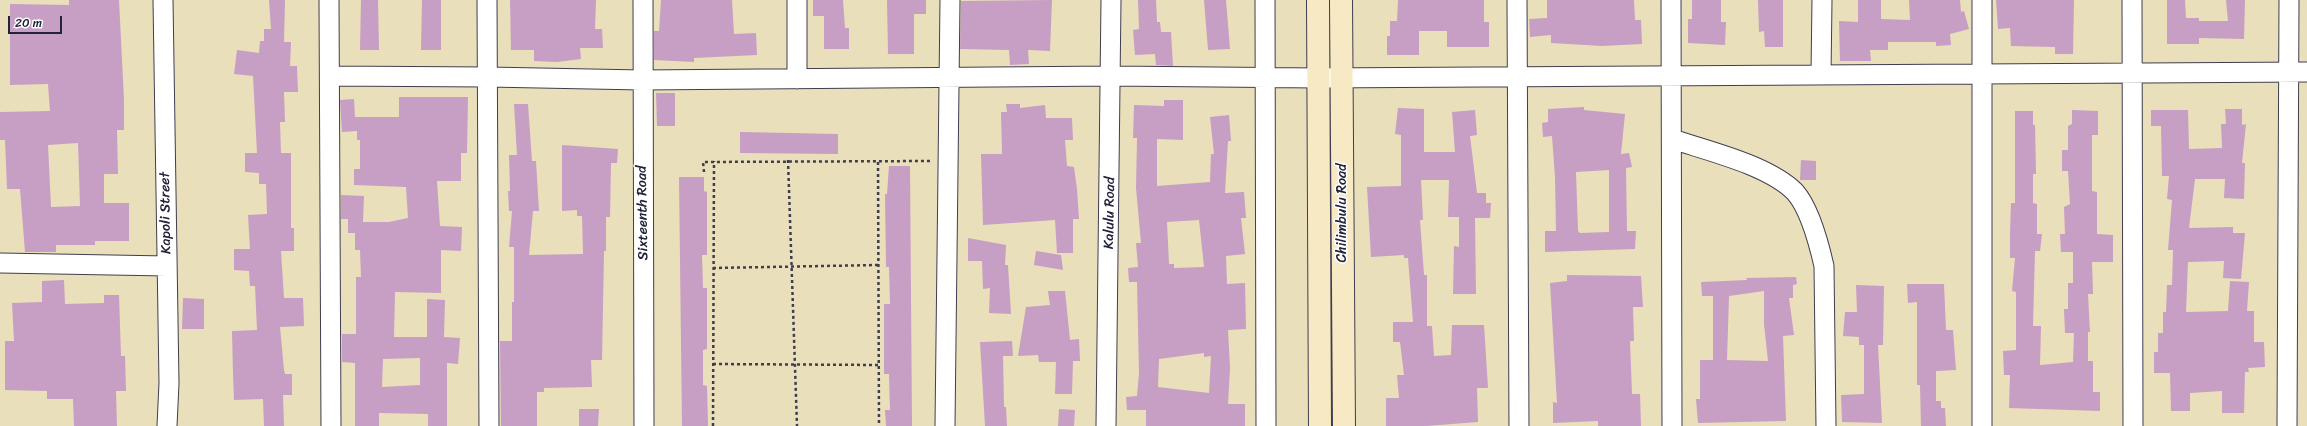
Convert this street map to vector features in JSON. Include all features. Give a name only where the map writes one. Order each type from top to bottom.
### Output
[{"type":"main road","name":"Chilimbulu Road","points":[[1318,0],[1320,426]]},
{"type":"main road","name":"Chilimbulu Road","points":[[1342,0],[1341,77],[1344,426]]},
{"type":"street","name":"Kapoli Street","points":[[163,0],[167,266],[167,426]]},
{"type":"street","points":[[329,0],[331,426]]},
{"type":"street","points":[[488,0],[489,426]]},
{"type":"street","name":"Sixteenth Road","points":[[643,0],[644,426]]},
{"type":"street","points":[[796,0],[797,79]]},
{"type":"street","points":[[945,426],[950,0]]},
{"type":"street","name":"Kalulu Road","points":[[1106,426],[1112,76],[1111,0]]},
{"type":"street","points":[[1265,0],[1266,426]]},
{"type":"street","points":[[1517,0],[1519,426]]},
{"type":"street","points":[[1671,0],[1672,426]]},
{"type":"street","points":[[1821,75],[1822,0]]},
{"type":"street","points":[[1982,0],[1982,426]]},
{"type":"street","points":[[2132,0],[2133,426]]},
{"type":"street","points":[[2287,426],[2298,72],[2289,0]]},
{"type":"street","points":[[330,76],[488,76],[642,80],[950,79],[1112,76],[1318,78],[2298,72]]},
{"type":"street","points":[[1672,139],[1771,174],[1795,193],[1806,211],[1818,242],[1824,266],[1826,426]]},
{"type":"street","points":[[0,263],[167,266]]},
{"type":"path","points":[[788,160],[797,426]]},
{"type":"path","points":[[704,172],[703,162],[714,161],[948,161]]},
{"type":"path","points":[[713,426],[714,161]]},
{"type":"path","points":[[878,162],[879,426]]},
{"type":"path","points":[[713,268],[792,268],[878,265]]},
{"type":"path","points":[[713,364],[879,365]]},
{"type":"building","points":[[69,0],[119,0],[124,130],[117,130],[118,174],[104,174],[104,203],[129,203],[129,241],[95,241],[95,245],[56,245],[56,252],[25,252],[20,189],[7,189],[5,140],[0,140],[0,112],[50,111],[48,84],[10,85],[10,4],[69,5]],"holes":[[[78,143],[80,206],[51,207],[48,145]]]},
{"type":"building","points":[[269,0],[285,0],[284,42],[291,42],[290,66],[297,66],[298,92],[284,92],[285,122],[280,122],[281,153],[291,153],[291,228],[294,228],[294,251],[281,251],[284,298],[303,298],[304,326],[280,327],[285,374],[292,374],[292,395],[283,395],[284,426],[264,426],[263,399],[234,400],[233,374],[232,331],[257,330],[255,286],[250,286],[249,271],[234,270],[234,249],[250,249],[248,215],[267,214],[266,184],[259,184],[259,173],[245,172],[245,153],[257,153],[253,76],[234,74],[237,50],[259,53],[260,41],[264,41],[264,29],[271,29]]},
{"type":"building","points":[[361,0],[378,0],[379,50],[360,50]]},
{"type":"building","points":[[422,0],[441,0],[441,50],[421,50]]},
{"type":"building","points":[[510,0],[596,0],[595,29],[602,29],[603,48],[580,48],[581,59],[557,62],[534,61],[534,50],[511,50]]},
{"type":"building","points":[[661,0],[732,0],[734,34],[756,33],[757,55],[694,58],[694,62],[654,60],[654,31],[659,31]]},
{"type":"building","points":[[813,0],[843,0],[845,28],[849,28],[849,49],[824,49],[824,16],[813,16]]},
{"type":"building","points":[[887,0],[926,0],[926,14],[914,14],[914,54],[888,54]]},
{"type":"building","points":[[1052,0],[1050,51],[1028,50],[1029,64],[1010,65],[1009,50],[960,49],[961,1]]},
{"type":"building","points":[[1138,0],[1156,0],[1157,22],[1160,22],[1161,32],[1171,32],[1173,66],[1156,65],[1155,54],[1135,55],[1133,30],[1139,29]]},
{"type":"building","points":[[1204,0],[1226,0],[1230,49],[1208,50]]},
{"type":"building","points":[[1398,0],[1484,0],[1484,22],[1489,22],[1489,47],[1447,47],[1447,31],[1419,31],[1419,55],[1387,55],[1387,36],[1390,36],[1390,21],[1397,21]]},
{"type":"building","points":[[1547,0],[1634,0],[1635,20],[1641,20],[1642,44],[1602,46],[1551,43],[1551,35],[1530,37],[1529,19],[1547,18]]},
{"type":"building","points":[[1692,0],[1721,0],[1721,22],[1726,22],[1725,45],[1688,43],[1688,19],[1692,19]]},
{"type":"building","points":[[1758,0],[1783,0],[1783,47],[1765,47],[1764,31],[1759,32]]},
{"type":"building","points":[[1858,0],[1881,0],[1881,19],[1910,20],[1909,0],[1960,0],[1961,12],[1964,11],[1969,29],[1950,34],[1951,45],[1936,46],[1936,42],[1888,42],[1888,50],[1870,50],[1871,61],[1840,61],[1839,21],[1858,22]]},
{"type":"building","points":[[1996,0],[2074,0],[2073,54],[2055,54],[2055,47],[2011,46],[2010,28],[1998,29]]},
{"type":"building","points":[[2167,0],[2185,0],[2186,18],[2199,18],[2199,21],[2228,21],[2226,0],[2245,0],[2244,39],[2199,38],[2199,44],[2167,44]]},
{"type":"building","points":[[656,93],[675,93],[675,126],[657,126]]},
{"type":"building","points":[[399,97],[468,97],[467,153],[461,153],[461,181],[437,181],[440,226],[462,227],[461,251],[441,250],[441,293],[395,292],[394,337],[427,337],[427,299],[445,300],[444,337],[460,338],[458,364],[447,363],[447,426],[428,426],[428,414],[379,413],[379,426],[355,426],[355,363],[342,362],[342,334],[356,334],[356,277],[361,277],[360,250],[355,250],[355,233],[348,233],[348,219],[341,219],[341,195],[364,196],[363,222],[389,222],[408,218],[406,187],[354,185],[354,169],[360,169],[360,140],[357,140],[357,131],[342,132],[340,100],[354,99],[355,117],[399,117]],"holes":[[[420,358],[420,385],[382,387],[383,359]]]},
{"type":"building","points":[[1164,100],[1183,100],[1183,140],[1157,139],[1157,186],[1210,182],[1211,154],[1214,154],[1210,117],[1229,115],[1231,141],[1228,141],[1225,193],[1244,192],[1246,218],[1241,218],[1245,254],[1226,256],[1227,284],[1245,283],[1246,329],[1228,330],[1230,368],[1228,404],[1245,404],[1245,426],[1146,426],[1146,410],[1127,410],[1126,397],[1137,396],[1139,373],[1137,282],[1129,282],[1128,268],[1138,267],[1136,243],[1141,243],[1136,188],[1137,138],[1133,138],[1134,105],[1164,106]],"holes":[[[1199,220],[1204,267],[1174,268],[1174,264],[1169,264],[1167,222]],[[1204,353],[1204,357],[1211,356],[1209,393],[1158,387],[1159,359]]]},
{"type":"building","points":[[514,104],[528,104],[532,161],[536,161],[539,211],[533,211],[529,255],[583,254],[582,216],[577,216],[577,210],[562,211],[562,145],[618,149],[617,163],[611,163],[610,217],[606,217],[602,360],[591,360],[592,387],[544,388],[544,392],[537,392],[537,426],[501,426],[500,341],[512,341],[512,302],[514,302],[514,247],[509,247],[512,211],[509,211],[508,191],[510,191],[509,155],[517,155]]},
{"type":"building","points":[[1006,104],[1020,104],[1020,108],[1045,105],[1046,118],[1072,118],[1073,140],[1065,140],[1067,166],[1074,167],[1077,189],[1079,219],[1073,219],[1073,253],[1057,253],[1055,220],[983,225],[981,154],[1002,154],[1001,112],[1007,112]]},
{"type":"building","points":[[1584,107],[1584,110],[1625,114],[1621,154],[1629,153],[1632,167],[1626,168],[1627,231],[1636,231],[1635,249],[1545,252],[1545,231],[1556,231],[1555,177],[1552,136],[1543,137],[1542,123],[1548,122],[1548,109]],"holes":[[[1609,170],[1609,232],[1580,233],[1578,231],[1576,172]]]},
{"type":"building","points":[[1398,108],[1424,109],[1424,152],[1455,152],[1452,112],[1475,110],[1477,135],[1470,136],[1477,193],[1486,193],[1486,203],[1491,203],[1490,218],[1475,218],[1476,294],[1453,294],[1454,246],[1459,247],[1459,217],[1448,217],[1449,180],[1421,180],[1423,220],[1420,220],[1424,275],[1427,275],[1427,326],[1432,326],[1434,356],[1451,355],[1452,325],[1484,325],[1488,388],[1477,388],[1478,422],[1426,426],[1386,426],[1386,398],[1399,398],[1397,375],[1404,375],[1400,342],[1393,342],[1393,322],[1413,322],[1408,258],[1404,258],[1404,255],[1371,257],[1367,187],[1401,186],[1401,135],[1395,134]]},
{"type":"building","points":[[2225,109],[2242,109],[2242,125],[2246,124],[2242,163],[2245,163],[2244,199],[2224,198],[2225,179],[2195,179],[2189,228],[2233,227],[2233,233],[2245,233],[2241,279],[2223,278],[2224,261],[2188,262],[2186,312],[2228,311],[2230,281],[2249,282],[2247,311],[2254,311],[2254,342],[2264,342],[2265,367],[2248,368],[2249,372],[2245,372],[2244,413],[2222,413],[2222,391],[2190,393],[2190,411],[2171,411],[2170,373],[2154,373],[2154,352],[2158,352],[2158,333],[2163,333],[2163,312],[2166,312],[2167,285],[2172,285],[2173,250],[2168,250],[2172,200],[2167,199],[2169,176],[2162,176],[2161,126],[2151,126],[2151,110],[2188,110],[2189,149],[2222,148],[2221,124],[2226,124]]},
{"type":"building","points":[[2072,110],[2098,111],[2098,135],[2092,135],[2092,191],[2097,192],[2097,234],[2113,235],[2113,262],[2092,262],[2093,294],[2088,294],[2090,332],[2088,332],[2088,361],[2093,361],[2093,392],[2100,392],[2100,411],[2009,408],[2010,375],[2004,375],[2003,351],[2016,350],[2016,292],[2012,291],[2015,258],[2010,258],[2011,203],[2015,203],[2015,111],[2033,111],[2033,125],[2035,125],[2036,174],[2033,174],[2033,203],[2037,204],[2037,234],[2042,234],[2040,251],[2035,251],[2033,326],[2041,326],[2040,365],[2073,362],[2074,333],[2065,333],[2064,309],[2068,309],[2068,283],[2073,283],[2073,252],[2061,252],[2060,234],[2065,234],[2064,207],[2070,204],[2068,171],[2062,171],[2062,150],[2068,150],[2068,126],[2072,124]]},
{"type":"building","points":[[740,132],[838,134],[838,154],[740,153]]},
{"type":"building","points":[[1801,160],[1816,161],[1816,180],[1800,180]]},
{"type":"building","points":[[889,166],[910,166],[912,426],[886,426],[885,410],[890,410],[889,374],[884,374],[884,304],[890,304],[889,267],[886,267],[885,194],[887,194]]},
{"type":"building","points":[[679,177],[704,177],[704,191],[707,192],[707,255],[702,255],[703,288],[707,288],[707,349],[703,350],[703,385],[707,386],[708,426],[682,426]]},
{"type":"building","points":[[968,238],[1006,245],[1005,265],[1008,265],[1011,314],[989,313],[990,288],[983,289],[982,261],[968,261]]},
{"type":"building","points":[[1036,251],[1061,255],[1063,270],[1034,265]]},
{"type":"building","points":[[1567,275],[1641,276],[1643,307],[1633,307],[1634,341],[1630,341],[1632,394],[1640,394],[1641,426],[1598,426],[1598,421],[1553,423],[1553,402],[1557,403],[1550,283],[1567,281]]},
{"type":"building","points":[[1796,277],[1797,284],[1793,285],[1793,298],[1789,298],[1794,335],[1783,336],[1786,421],[1698,423],[1696,399],[1700,399],[1700,360],[1713,360],[1713,296],[1702,296],[1701,282],[1747,280],[1746,278]],"holes":[[[1764,291],[1764,324],[1768,361],[1727,360],[1729,296]]]},
{"type":"building","points":[[64,280],[65,304],[104,303],[104,295],[119,295],[121,356],[125,356],[126,391],[116,391],[117,426],[74,426],[73,399],[47,399],[47,391],[5,390],[5,341],[14,341],[12,303],[42,302],[42,281]]},
{"type":"building","points":[[1907,284],[1944,284],[1946,330],[1953,330],[1956,370],[1936,371],[1936,401],[1941,401],[1941,408],[1945,408],[1946,426],[1921,426],[1920,385],[1917,385],[1917,302],[1908,303]]},
{"type":"building","points":[[1856,285],[1884,286],[1883,345],[1878,345],[1882,423],[1842,422],[1841,395],[1864,394],[1864,345],[1859,345],[1859,337],[1843,336],[1845,312],[1857,312]]},
{"type":"building","points":[[1048,291],[1065,291],[1070,340],[1079,339],[1080,361],[1073,361],[1072,394],[1055,394],[1056,362],[1039,362],[1038,355],[1018,356],[1026,307],[1050,305]]},
{"type":"building","points":[[183,298],[204,299],[204,329],[182,329]]},
{"type":"building","points":[[1012,341],[1013,356],[1003,356],[1004,407],[1006,407],[1007,426],[985,426],[980,342]]},
{"type":"building","points":[[579,409],[599,409],[598,426],[579,426]]},
{"type":"building","points":[[1059,409],[1075,410],[1074,426],[1058,426]]}]
